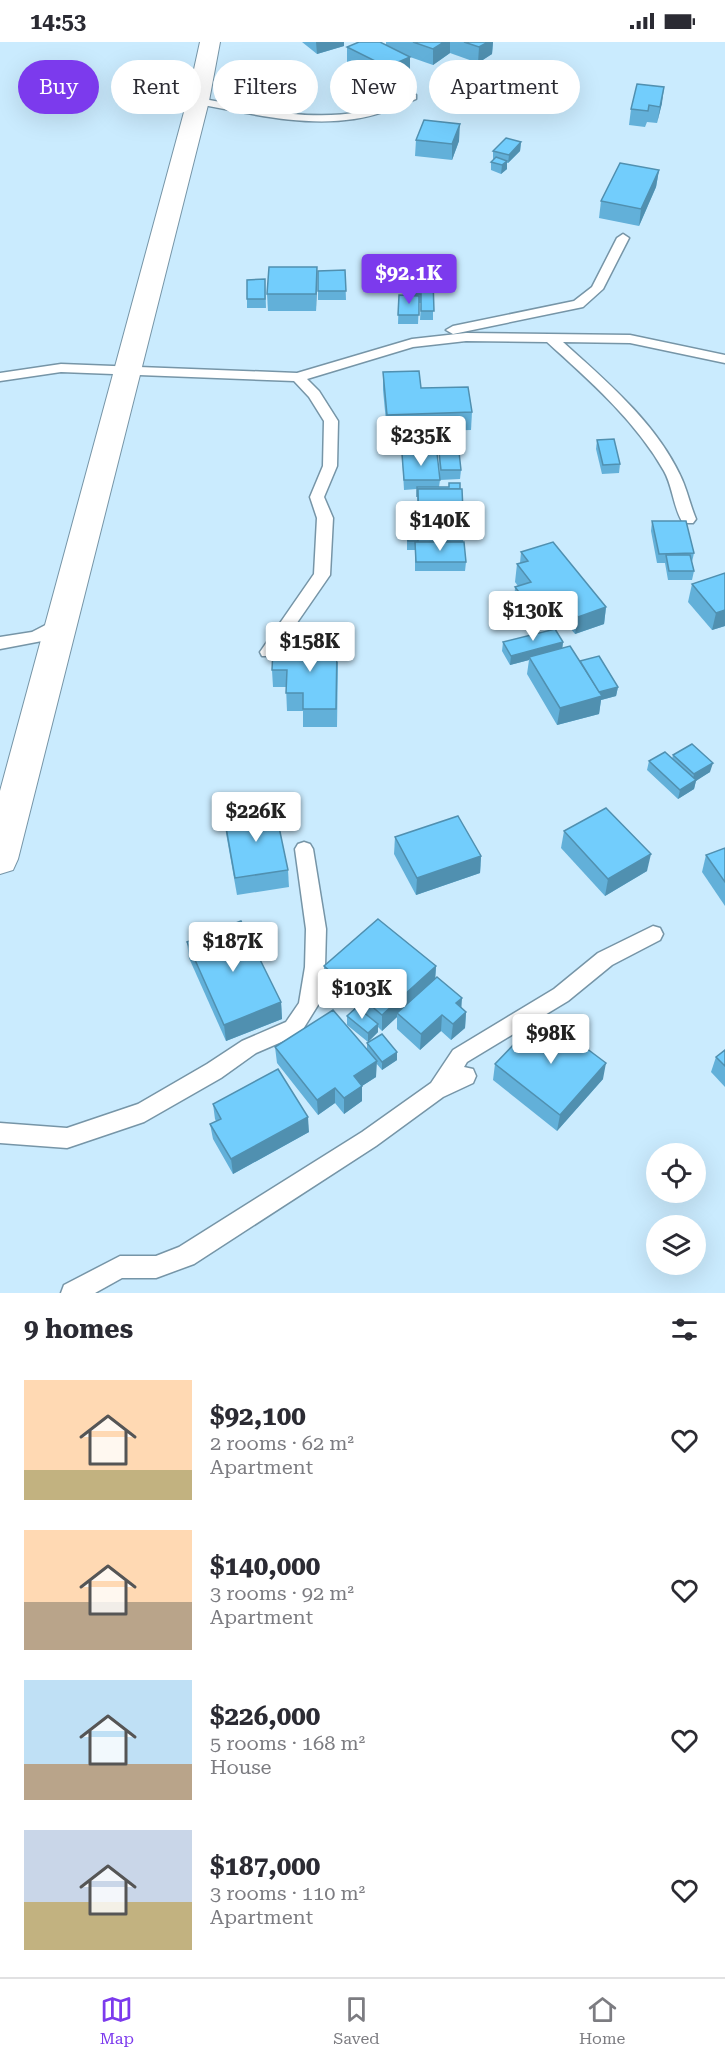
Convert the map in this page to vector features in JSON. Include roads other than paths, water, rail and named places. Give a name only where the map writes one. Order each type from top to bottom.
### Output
[{"type":"street","points":[[201,86],[210,42]]},
{"type":"street","points":[[0,859],[125,372],[194,114]]},
{"type":"lane","points":[[201,101],[293,115],[346,117],[360,114]]},
{"type":"lane","points":[[0,377],[61,368],[298,377],[454,330],[578,304],[597,289],[622,238]]},
{"type":"lane","points":[[412,343],[466,337],[630,339],[725,359]]},
{"type":"lane","points":[[550,338],[599,381],[637,423],[673,473],[688,519]]},
{"type":"lane","points":[[268,652],[322,574],[325,518],[316,498],[330,466],[331,422],[314,394],[298,377]]},
{"type":"lane","points":[[0,643],[36,637],[62,622]]},
{"type":"lane","points":[[0,1133],[67,1138],[144,1112],[214,1071],[249,1047],[292,1028],[308,1005],[315,968],[316,929],[304,849]]},
{"type":"lane","points":[[437,1090],[460,1056],[561,995],[604,959],[653,934]]},
{"type":"lane","points":[[72,1293],[120,1268],[156,1268],[186,1256],[369,1139],[437,1090],[466,1076]]}]
